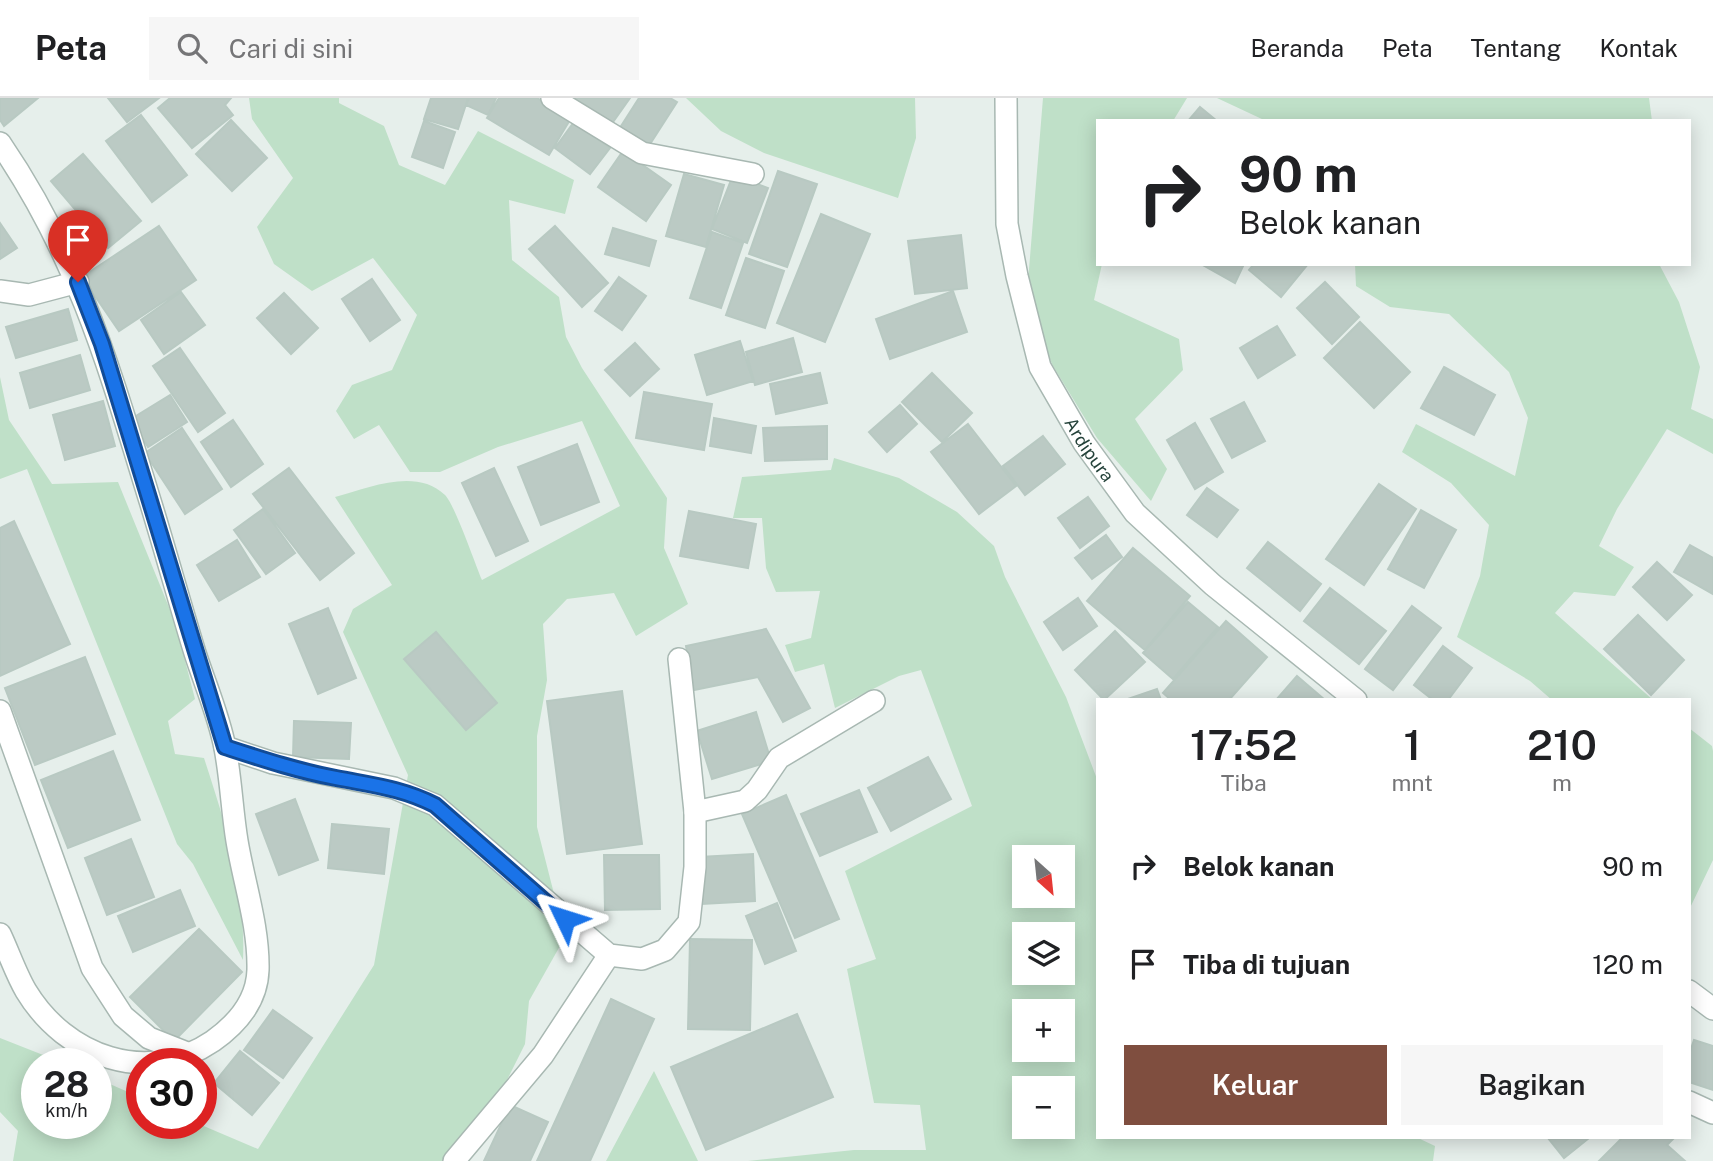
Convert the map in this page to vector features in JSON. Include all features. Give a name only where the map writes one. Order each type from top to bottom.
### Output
[{"type":"street","points":[[552,98],[642,153],[753,174]]},
{"type":"street","name":"Ardipura","points":[[1006,98],[1007,224],[1017,276],[1040,367],[1084,443],[1135,513],[1213,585],[1354,698]]},
{"type":"street","points":[[0,143],[24,177],[78,282],[102,344],[225,747],[236,838],[257,947],[258,975],[239,1020],[201,1048]]},
{"type":"street","points":[[0,291],[29,295],[78,282]]},
{"type":"street","points":[[225,747],[273,763],[394,788],[435,805],[609,955],[642,959],[664,950],[689,922],[695,867],[695,812],[679,659]]},
{"type":"street","points":[[695,812],[745,801],[757,790],[779,758],[874,701]]},
{"type":"street","points":[[0,710],[92,968],[108,996],[132,1023],[149,1038],[174,1048]]},
{"type":"street","points":[[0,934],[27,992],[60,1031],[78,1043],[118,1062],[126,1063]]},
{"type":"street","points":[[454,1161],[543,1055],[609,955]]},
{"type":"street","points":[[1691,993],[1713,1010]]},
{"type":"street","points":[[1691,1103],[1713,1113]]},
{"type":"green space","points":[[249,98],[339,98],[339,103],[384,126],[399,165],[445,185],[478,131],[574,180],[565,214],[509,200],[512,260],[559,297],[566,337],[582,368],[667,498],[664,548],[688,604],[636,636],[614,593],[567,599],[543,624],[547,680],[537,736],[537,827],[565,937],[529,1001],[525,1044],[498,1098],[452,1161],[13,1161],[18,1131],[0,1112],[0,1038],[25,1048],[21,1048],[21,1139],[112,1139],[112,1085],[126,1091],[126,1139],[217,1139],[217,1132],[258,1149],[374,965],[408,775],[343,632],[353,609],[392,585],[335,497],[392,482],[420,482],[433,487],[449,501],[482,580],[620,506],[582,421],[498,447],[440,472],[410,472],[379,425],[354,439],[336,411],[352,385],[392,370],[417,315],[373,258],[312,291],[274,264],[257,227],[293,178],[252,119]]},
{"type":"green space","points":[[686,98],[915,98],[916,138],[898,198],[764,153],[721,131]]},
{"type":"green space","points":[[1043,98],[1187,98],[1174,119],[1096,119],[1096,266],[1102,266],[1094,300],[1179,339],[1183,370],[1135,419],[1167,469],[1151,501],[1097,438],[1053,366],[1026,306]]},
{"type":"green space","points":[[1217,98],[1649,98],[1652,119],[1262,119]]},
{"type":"green space","points":[[1355,266],[1660,266],[1679,302],[1700,367],[1691,409],[1713,419],[1713,454],[1667,429],[1617,509],[1599,546],[1634,567],[1615,596],[1574,592],[1555,613],[1651,698],[1550,698],[1530,681],[1457,637],[1480,576],[1489,525],[1451,483],[1402,452],[1416,424],[1515,476],[1528,418],[1509,372],[1449,314],[1390,307],[1356,286]]},
{"type":"green space","points":[[0,377],[9,420],[52,484],[118,482],[175,622],[195,699],[168,721],[175,754],[204,758],[212,783],[238,882],[243,960],[193,864],[177,844],[27,469],[0,479]]},
{"type":"green space","points":[[834,458],[899,478],[957,512],[994,546],[1005,577],[1066,697],[1096,776],[1096,1139],[1420,1139],[1435,1146],[1433,1161],[748,1161],[854,1150],[926,1150],[920,1105],[874,1103],[847,969],[876,959],[845,871],[972,806],[921,670],[899,676],[835,708],[824,664],[795,672],[785,645],[811,638],[820,591],[776,592],[766,568],[762,518],[733,518],[742,477],[831,470]]},
{"type":"green space","points":[[1691,730],[1712,746],[1713,751],[1713,860],[1691,906]]},
{"type":"green space","points":[[654,1071],[698,1161],[606,1161]]},
{"type":"building","points":[[0,98],[38,98],[4,126],[0,120]]},
{"type":"building","points":[[108,98],[159,98],[127,122]]},
{"type":"building","points":[[170,98],[231,98],[225,105],[233,115],[192,148],[158,108]]},
{"type":"building","points":[[431,98],[468,98],[458,129],[424,119]]},
{"type":"building","points":[[469,98],[496,98],[488,115],[466,105]]},
{"type":"building","points":[[499,98],[537,98],[571,118],[549,155],[487,118]]},
{"type":"building","points":[[564,98],[630,98],[608,129]]},
{"type":"building","points":[[639,98],[670,98],[677,102],[645,152],[616,134]]},
{"type":"building","points":[[1200,107],[1215,119],[1190,119]]},
{"type":"building","points":[[141,115],[187,175],[152,202],[106,141]]},
{"type":"building","points":[[231,120],[267,158],[232,191],[196,154]]},
{"type":"building","points":[[424,121],[455,132],[443,168],[412,157]]},
{"type":"building","points":[[574,122],[610,148],[590,174],[555,148]]},
{"type":"building","points":[[623,151],[671,185],[646,221],[598,187]]},
{"type":"building","points":[[83,154],[141,221],[108,248],[51,181]]},
{"type":"building","points":[[778,171],[817,184],[787,267],[749,254]]},
{"type":"building","points":[[684,174],[724,185],[706,247],[666,236]]},
{"type":"building","points":[[733,175],[768,188],[747,243],[712,229]]},
{"type":"building","points":[[821,214],[870,234],[825,342],[777,323]]},
{"type":"building","points":[[0,223],[17,248],[0,259]]},
{"type":"building","points":[[159,226],[196,280],[119,331],[82,277]]},
{"type":"building","points":[[555,226],[608,283],[582,307],[529,249]]},
{"type":"building","points":[[613,228],[656,241],[649,266],[605,254]]},
{"type":"building","points":[[712,232],[743,243],[721,308],[690,298]]},
{"type":"building","points":[[961,235],[967,288],[915,294],[908,241]]},
{"type":"building","points":[[746,258],[784,271],[765,328],[726,315]]},
{"type":"building","points":[[1205,266],[1243,266],[1235,283]]},
{"type":"building","points":[[1252,266],[1306,266],[1281,297],[1249,270]]},
{"type":"building","points":[[619,277],[646,296],[622,330],[595,311]]},
{"type":"building","points":[[372,279],[400,320],[370,341],[342,299]]},
{"type":"building","points":[[1325,282],[1359,317],[1332,344],[1297,308]]},
{"type":"building","points":[[953,291],[967,332],[890,359],[876,319]]},
{"type":"building","points":[[181,292],[205,325],[164,354],[141,320]]},
{"type":"building","points":[[284,293],[318,328],[291,354],[257,318]]},
{"type":"building","points":[[68,309],[77,340],[16,358],[6,327]]},
{"type":"building","points":[[1360,322],[1410,372],[1374,408],[1324,358]]},
{"type":"building","points":[[1277,326],[1295,355],[1258,378],[1240,348]]},
{"type":"building","points":[[793,338],[802,372],[755,385],[746,352]]},
{"type":"building","points":[[740,341],[753,381],[707,395],[695,355]]},
{"type":"building","points":[[635,343],[659,369],[630,396],[605,370]]},
{"type":"building","points":[[180,348],[225,413],[198,432],[153,366]]},
{"type":"building","points":[[80,355],[90,390],[30,408],[20,373]]},
{"type":"building","points":[[1444,367],[1495,395],[1474,435],[1421,408]]},
{"type":"building","points":[[820,373],[827,403],[776,414],[770,384]]},
{"type":"building","points":[[932,373],[972,413],[942,442],[902,402]]},
{"type":"building","points":[[644,392],[712,404],[704,450],[636,438]]},
{"type":"building","points":[[170,395],[187,422],[148,447],[131,419]]},
{"type":"building","points":[[103,401],[115,446],[65,460],[53,415]]},
{"type":"building","points":[[1244,402],[1265,441],[1232,458],[1211,419]]},
{"type":"building","points":[[900,405],[917,424],[887,452],[869,432]]},
{"type":"building","points":[[714,418],[756,426],[751,453],[710,446]]},
{"type":"building","points":[[233,420],[263,464],[231,487],[201,442]]},
{"type":"building","points":[[1195,423],[1223,472],[1195,489],[1167,440]]},
{"type":"building","points":[[968,424],[1016,486],[979,514],[931,452]]},
{"type":"building","points":[[827,426],[827,459],[765,461],[763,428]]},
{"type":"building","points":[[182,428],[222,489],[185,514],[145,453]]},
{"type":"building","points":[[1043,436],[1065,464],[1025,495],[1003,466]]},
{"type":"building","points":[[577,444],[599,502],[541,525],[518,467]]},
{"type":"building","points":[[289,468],[354,553],[320,580],[253,494]]},
{"type":"building","points":[[494,468],[528,541],[496,556],[462,483]]},
{"type":"building","points":[[1379,484],[1416,509],[1364,585],[1326,559]]},
{"type":"building","points":[[1207,488],[1238,510],[1217,537],[1187,515]]},
{"type":"building","points":[[1088,497],[1109,526],[1080,548],[1058,518]]},
{"type":"building","points":[[263,509],[295,553],[266,574],[234,530]]},
{"type":"building","points":[[1421,510],[1456,530],[1424,588],[1388,569]]},
{"type":"building","points":[[689,511],[756,524],[748,568],[680,556]]},
{"type":"building","points":[[14,521],[70,644],[0,676],[0,528]]},
{"type":"building","points":[[1106,535],[1122,557],[1092,579],[1075,558]]},
{"type":"building","points":[[237,540],[260,577],[219,601],[197,565]]},
{"type":"building","points":[[1268,542],[1321,584],[1300,611],[1247,568]]},
{"type":"building","points":[[1690,545],[1713,558],[1713,594],[1674,572]]},
{"type":"building","points":[[1133,548],[1190,596],[1145,650],[1087,601]]},
{"type":"building","points":[[1657,562],[1692,595],[1667,620],[1633,587]]},
{"type":"building","points":[[1330,588],[1386,631],[1359,664],[1304,621]]},
{"type":"building","points":[[1078,598],[1097,626],[1063,650],[1044,622]]},
{"type":"building","points":[[1188,602],[1218,627],[1173,679],[1143,653]]},
{"type":"building","points":[[1412,606],[1441,628],[1393,690],[1365,669]]},
{"type":"building","points":[[328,608],[356,678],[318,694],[289,624]]},
{"type":"building","points":[[1638,615],[1684,660],[1651,695],[1604,649]]},
{"type":"building","points":[[1226,621],[1267,657],[1231,698],[1169,698],[1163,693]]},
{"type":"building","points":[[766,629],[810,708],[783,722],[758,677],[694,690],[686,646]]},
{"type":"building","points":[[1115,631],[1145,662],[1106,698],[1102,698],[1075,670]]},
{"type":"building","points":[[436,632],[497,703],[466,730],[404,659]]},
{"type":"building","points":[[1443,646],[1472,668],[1450,698],[1430,698],[1414,685]]},
{"type":"building","points":[[85,657],[115,734],[35,765],[5,688]]},
{"type":"building","points":[[1297,676],[1323,698],[1278,698]]},
{"type":"building","points":[[1157,689],[1160,698],[1131,698]]},
{"type":"building","points":[[622,691],[642,844],[567,854],[547,701]]},
{"type":"building","points":[[756,712],[771,761],[712,779],[697,731]]},
{"type":"building","points":[[294,721],[351,723],[349,759],[293,757]]},
{"type":"building","points":[[113,751],[140,820],[68,848],[41,780]]},
{"type":"building","points":[[928,757],[951,799],[891,831],[868,788]]},
{"type":"building","points":[[859,790],[877,832],[820,856],[801,814]]},
{"type":"building","points":[[786,795],[839,919],[795,938],[742,814]]},
{"type":"building","points":[[295,799],[318,860],[279,875],[256,814]]},
{"type":"building","points":[[332,824],[389,829],[384,874],[328,868]]},
{"type":"building","points":[[131,839],[154,897],[107,915],[85,858]]},
{"type":"building","points":[[753,854],[755,901],[702,904],[700,857]]},
{"type":"building","points":[[604,855],[659,855],[660,909],[605,910]]},
{"type":"building","points":[[180,890],[195,926],[133,952],[118,916]]},
{"type":"building","points":[[777,903],[796,951],[765,964],[746,916]]},
{"type":"building","points":[[199,929],[242,972],[174,1041],[130,997]]},
{"type":"building","points":[[690,939],[752,940],[750,1030],[688,1029]]},
{"type":"building","points":[[611,999],[654,1019],[590,1161],[537,1161]]},
{"type":"building","points":[[273,1010],[312,1038],[283,1078],[244,1050]]},
{"type":"building","points":[[797,1014],[833,1097],[706,1150],[671,1067]]},
{"type":"building","points":[[1694,1040],[1713,1046],[1713,1090],[1691,1083],[1691,1049]]},
{"type":"building","points":[[240,1051],[279,1083],[252,1115],[217,1086],[217,1079]]},
{"type":"building","points":[[510,1105],[548,1122],[530,1161],[484,1161]]},
{"type":"building","points":[[1549,1139],[1588,1139],[1564,1158]]},
{"type":"building","points":[[1621,1139],[1673,1139],[1667,1145],[1685,1161],[1599,1161]]},
{"type":"route","points":[[78,282],[102,344],[225,747],[273,763],[337,778],[373,782],[435,805],[565,919]]}]
